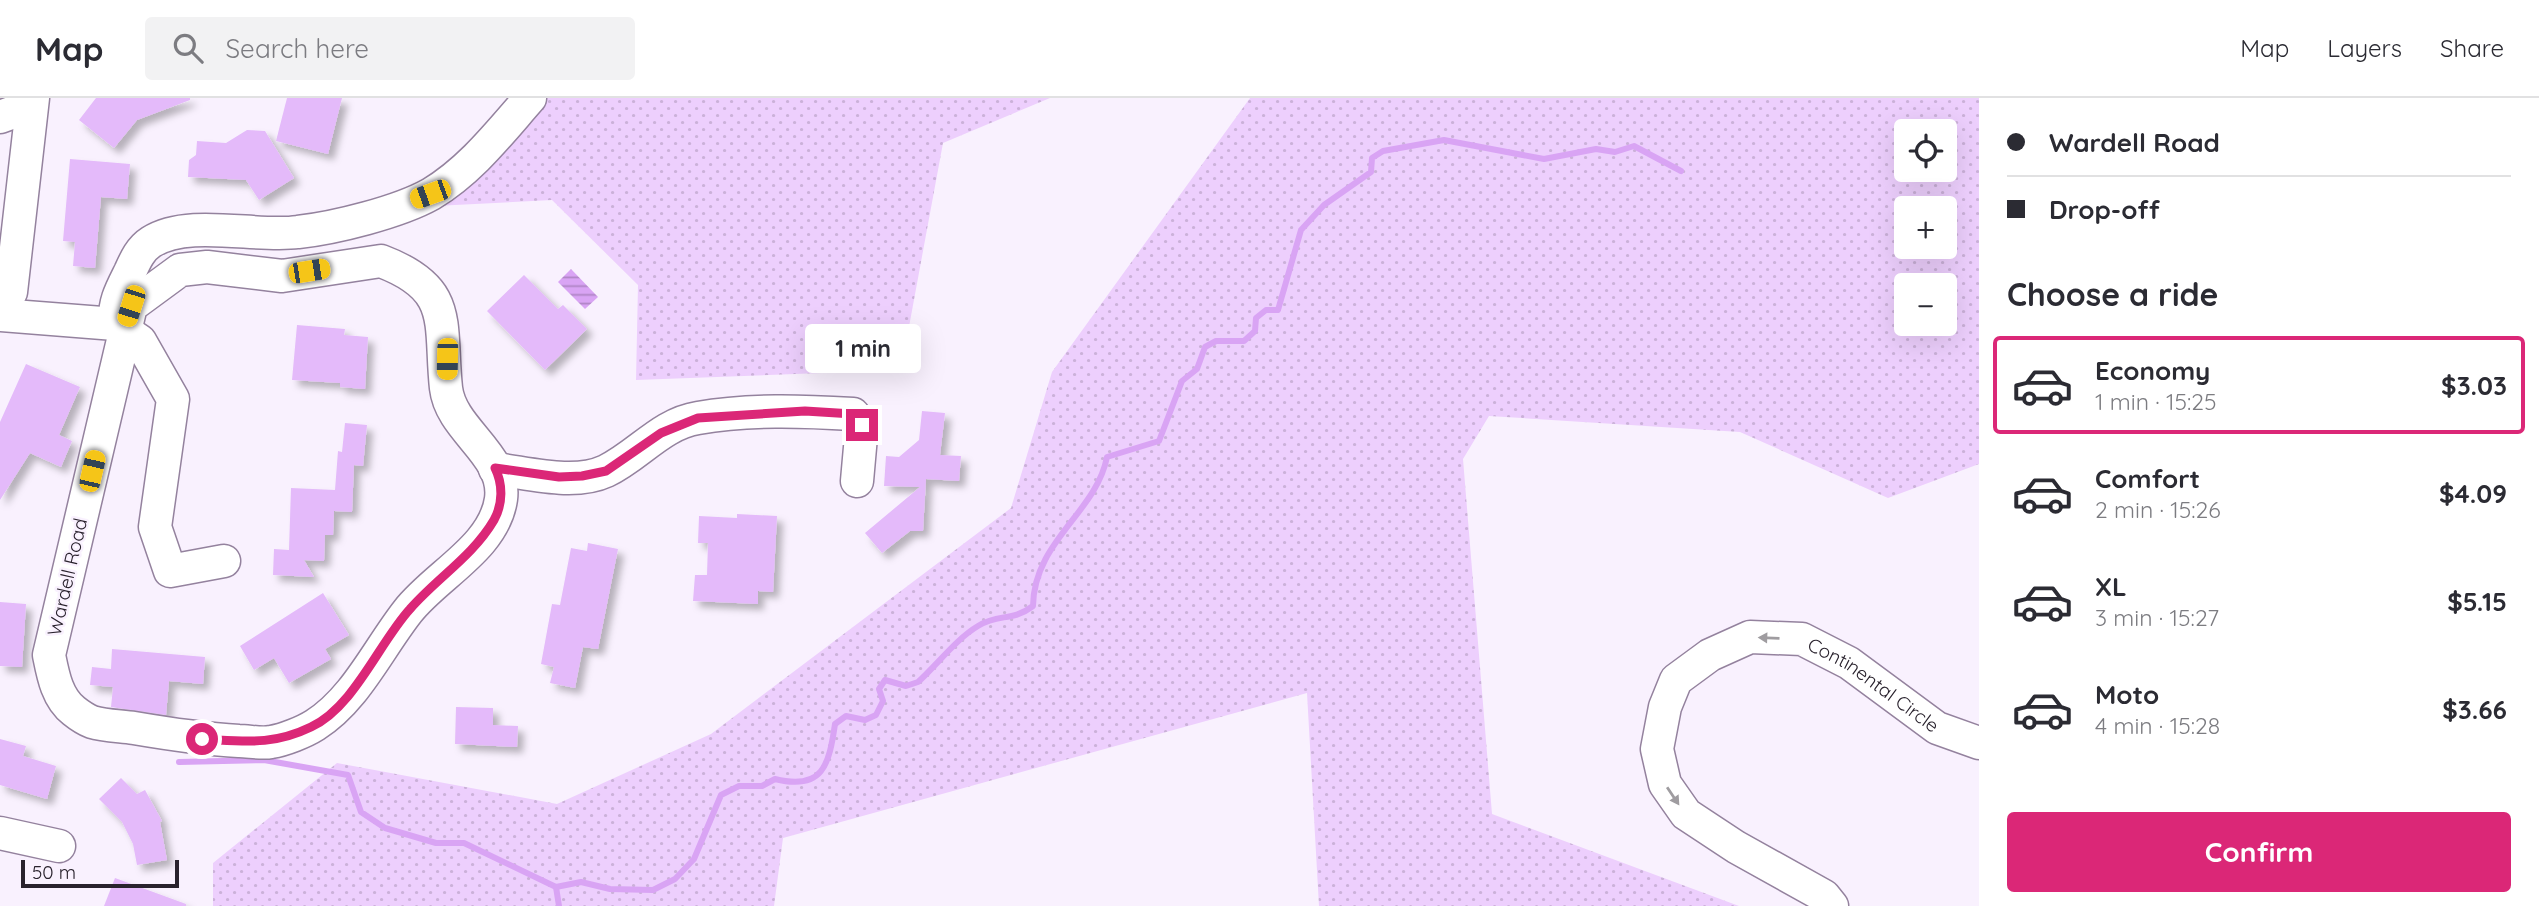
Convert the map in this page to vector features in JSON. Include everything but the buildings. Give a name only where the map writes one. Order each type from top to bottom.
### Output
[{"type":"street","name":"Wardell Road","points":[[119,327],[114,304],[139,254],[152,242],[177,233],[297,233],[356,221],[430,194],[477,158],[530,98]]},
{"type":"street","points":[[31,102],[11,292],[0,313],[119,327],[140,341],[173,399],[155,527],[170,571],[224,561]]},
{"type":"street","points":[[0,117],[31,102]]},
{"type":"street","name":"Wardell Road","points":[[381,261],[408,272],[427,289],[438,305],[447,359],[446,390],[456,417],[500,478],[501,498],[496,518],[471,552],[410,609],[341,704],[314,727],[270,742],[202,739],[91,721],[72,710],[57,689],[49,655],[119,327],[131,306],[180,270],[217,268],[282,276],[381,261]]},
{"type":"street","points":[[495,468],[559,477],[582,476],[606,471],[661,433],[698,418],[805,411],[853,414],[862,425],[857,481]]},
{"type":"street","name":"Continental Circle","points":[[1832,906],[1824,896],[1736,847],[1686,814],[1665,784],[1657,749],[1665,707],[1676,680],[1710,655],[1750,637],[1802,639],[1849,663],[1937,728],[1979,743]]},
{"type":"street","points":[[0,833],[59,846]]},
{"type":"shaded area","points":[[542,98],[1050,98],[943,143],[901,370],[636,380],[638,285],[552,200],[435,206]]},
{"type":"shaded area","points":[[1250,98],[1979,98],[1979,464],[1888,498],[1740,432],[1489,416],[1463,459],[1492,814],[1739,906],[1319,906],[1307,693],[783,838],[774,906],[213,906],[213,863],[337,763],[557,804],[711,734],[1011,508],[1052,372]]},
{"type":"shaded area","points":[[571,269],[598,297],[585,309],[558,282]]},
{"type":"waterway","points":[[179,762],[264,760],[348,775],[361,812],[385,828],[436,843],[464,843],[556,887],[581,882],[610,889],[653,890],[675,879],[694,859],[721,795],[739,786],[762,786],[775,779],[791,782],[813,778],[826,763],[835,724],[846,716],[865,720],[876,715],[883,701],[879,689],[885,680],[906,686],[918,682],[970,631],[986,622],[1018,614],[1033,606],[1036,583],[1043,563],[1091,495],[1101,477],[1107,457],[1159,441],[1182,381],[1197,369],[1205,347],[1216,341],[1244,341],[1255,331],[1256,318],[1266,310],[1278,310],[1301,230],[1324,205],[1371,172],[1372,158],[1383,151],[1444,140],[1544,159],[1596,149],[1615,152],[1634,146],[1681,171]]},
{"type":"waterway","points":[[556,887],[559,906]]},
{"type":"route","points":[[202,739],[270,742],[314,727],[341,704],[410,609],[471,552],[496,518],[501,498],[500,478],[495,468],[559,477],[606,471],[661,433],[698,418],[805,411],[853,414],[862,425]]}]
